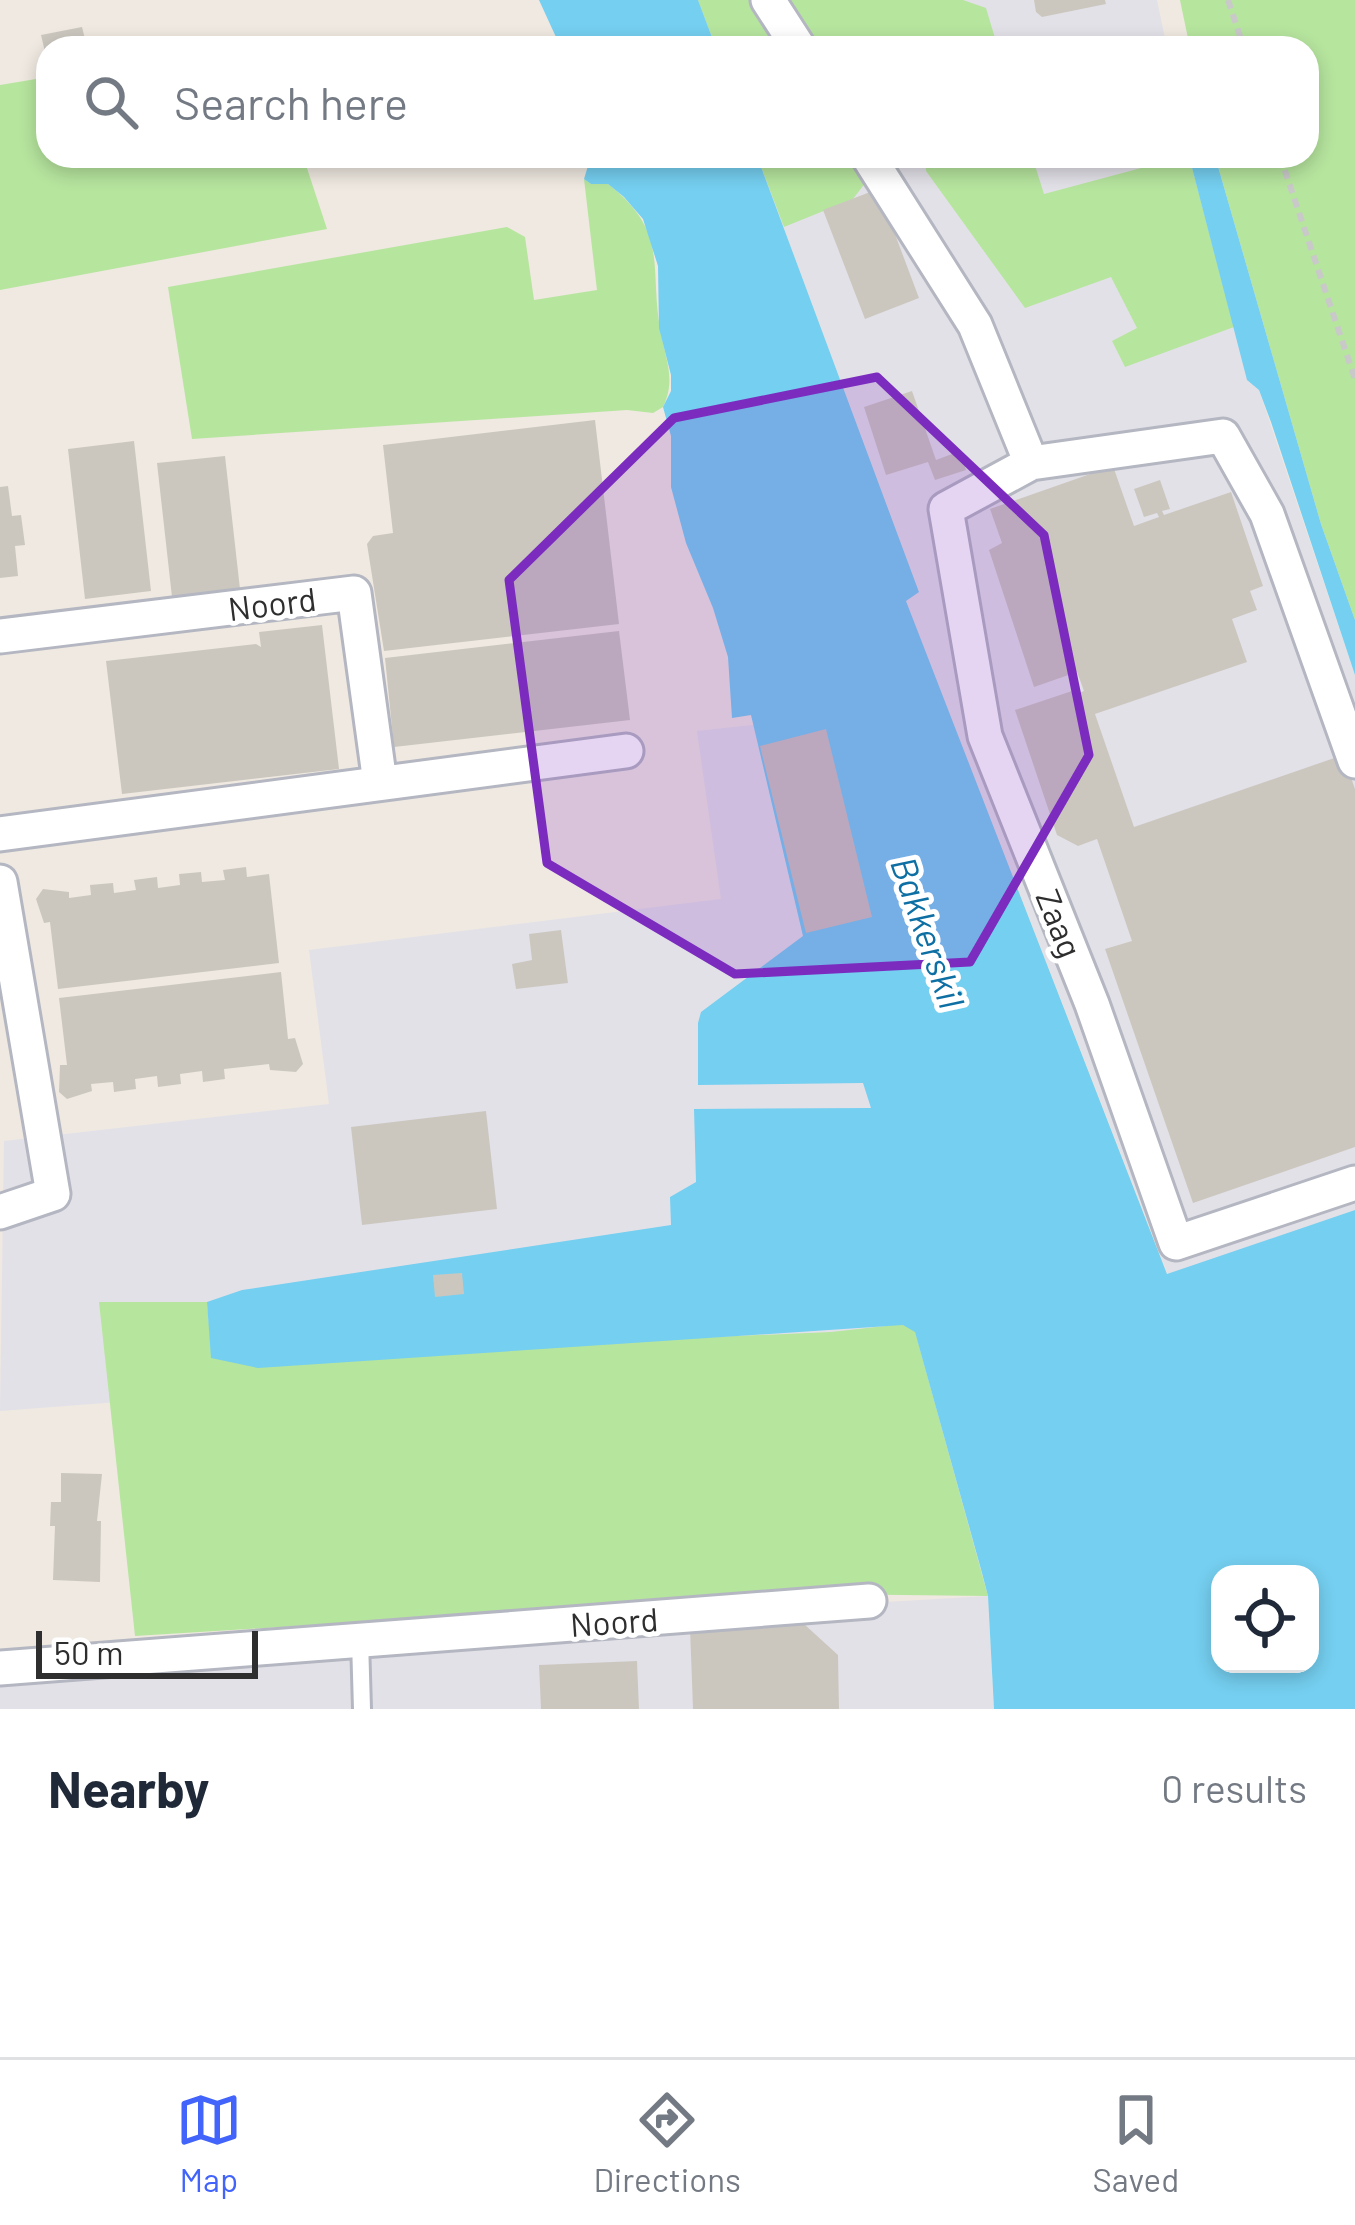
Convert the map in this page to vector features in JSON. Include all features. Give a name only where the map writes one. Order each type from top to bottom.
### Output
[{"type":"street","points":[[768,0],[791,36]]},
{"type":"street","points":[[876,168],[975,325],[1031,463]]},
{"type":"street","name":"Zaag","points":[[1355,761],[1267,514],[1223,436],[1031,463],[946,509],[985,736],[1092,1004],[1176,1243],[1355,1183]]},
{"type":"street","name":"Noord","points":[[0,636],[354,593],[380,783]]},
{"type":"street","points":[[0,834],[626,751]]},
{"type":"street","points":[[0,882],[53,1194],[0,1212]]},
{"type":"street","name":"Noord","points":[[0,1668],[869,1601]]},
{"type":"lane","points":[[359,1640],[362,1709]]},
{"type":"path","points":[[1228,0],[1240,36]]},
{"type":"path","points":[[1284,168],[1355,379]]},
{"type":"highlighted area","points":[[877,377],[1044,535],[1089,755],[970,962],[735,974],[547,863],[509,580],[674,418]]},
{"type":"shaded area","points":[[698,0],[1157,0],[1164,36],[712,36]]},
{"type":"shaded area","points":[[761,168],[1193,168],[1259,390],[1355,675],[1355,1210],[1168,1275],[906,601],[919,591]]},
{"type":"shaded area","points":[[827,717],[1021,1333],[0,1411],[4,1141],[329,1104],[309,950],[721,899],[697,731]]},
{"type":"shaded area","points":[[988,1596],[994,1709],[0,1709],[0,1654]]},
{"type":"green space","points":[[698,0],[755,0],[777,36],[712,36]]},
{"type":"green space","points":[[790,0],[963,0],[986,8],[994,36],[812,36]]},
{"type":"green space","points":[[1180,0],[1355,0],[1355,620],[1321,524],[1218,168],[1319,168],[1319,36],[1188,36]]},
{"type":"green space","points":[[36,79],[36,168],[307,168],[327,229],[0,290],[0,85]]},
{"type":"green space","points":[[762,168],[857,168],[866,182],[853,199],[784,227]]},
{"type":"green space","points":[[1036,168],[1044,194],[1141,168],[1192,168],[1234,327],[1125,367],[1112,341],[1137,328],[1111,277],[1025,308],[926,171]]},
{"type":"green space","points":[[584,179],[608,184],[628,202],[649,236],[669,370],[663,407],[653,413],[627,410],[192,439],[168,287],[507,227],[525,237],[534,300],[597,290]]},
{"type":"green space","points":[[99,1302],[207,1302],[212,1358],[831,1332],[903,1324],[915,1331],[988,1596],[818,1594],[135,1636]]},
{"type":"water","points":[[539,0],[698,0],[712,36],[556,36]]},
{"type":"water","name":"Bakkerskil","points":[[587,168],[761,168],[919,592],[906,601],[1167,1274],[1355,1210],[1355,1709],[994,1709],[988,1596],[915,1332],[903,1325],[258,1368],[211,1358],[207,1302],[242,1290],[671,1225],[670,1197],[696,1182],[694,1109],[871,1108],[863,1083],[698,1085],[701,1012],[803,936],[751,715],[732,718],[728,657],[671,487],[671,436],[663,407],[671,391],[671,375],[659,328],[658,266],[643,219],[608,184],[584,179]]},
{"type":"water","points":[[1192,168],[1218,168],[1321,524],[1355,620],[1355,675],[1271,422],[1259,390],[1247,380]]},
{"type":"building","points":[[1034,0],[1105,0],[1106,4],[1042,17]]},
{"type":"building","points":[[82,27],[84,36],[41,36]]},
{"type":"building","points":[[878,189],[919,298],[865,319],[823,210]]},
{"type":"building","points":[[912,391],[936,460],[960,451],[966,470],[935,480],[928,462],[886,475],[864,407]]},
{"type":"building","points":[[595,420],[619,624],[384,651],[367,544],[373,536],[393,533],[383,445]]},
{"type":"building","points":[[134,441],[151,591],[85,599],[68,449]]},
{"type":"building","points":[[225,456],[240,589],[172,597],[157,463]]},
{"type":"building","points":[[1113,466],[1134,526],[1159,517],[1157,513],[1144,517],[1134,489],[1160,480],[1170,509],[1162,511],[1164,515],[1231,492],[1263,586],[1250,591],[1257,610],[1232,619],[1247,662],[1095,714],[1134,827],[1343,755],[1355,789],[1355,1147],[1193,1203],[1105,949],[1132,941],[1097,839],[1078,846],[1057,835],[1015,710],[1084,691],[1077,672],[1034,687],[989,550],[1002,543],[990,509]]},
{"type":"building","points":[[8,486],[12,516],[21,515],[25,545],[15,546],[18,576],[0,578],[0,487]]},
{"type":"building","points":[[322,625],[339,769],[122,794],[106,661],[261,647],[259,632]]},
{"type":"building","points":[[619,631],[630,720],[394,747],[385,658]]},
{"type":"building","points":[[826,729],[872,917],[806,933],[760,746]]},
{"type":"building","points":[[246,867],[247,877],[269,874],[279,963],[58,989],[50,922],[44,923],[36,899],[43,889],[69,892],[69,898],[91,895],[90,885],[113,883],[114,893],[136,890],[134,880],[157,877],[158,888],[180,885],[179,874],[201,872],[202,882],[225,880],[223,870]]},
{"type":"building","points":[[561,930],[568,983],[516,989],[512,964],[532,960],[529,934]]},
{"type":"building","points":[[281,972],[288,1039],[295,1038],[303,1064],[296,1072],[270,1070],[269,1064],[224,1069],[225,1079],[203,1082],[202,1071],[180,1074],[181,1084],[158,1087],[157,1076],[135,1079],[136,1089],[114,1092],[113,1082],[91,1084],[92,1091],[67,1099],[59,1092],[60,1065],[67,1065],[59,998]]},
{"type":"building","points":[[486,1111],[497,1209],[362,1225],[351,1127]]},
{"type":"building","points":[[462,1273],[464,1294],[435,1297],[433,1275]]},
{"type":"building","points":[[61,1473],[102,1474],[97,1521],[101,1521],[100,1582],[53,1580],[51,1502],[61,1502]]},
{"type":"building","points":[[804,1624],[838,1655],[839,1709],[693,1709],[690,1628]]},
{"type":"building","points":[[637,1661],[639,1709],[541,1709],[539,1665]]}]
